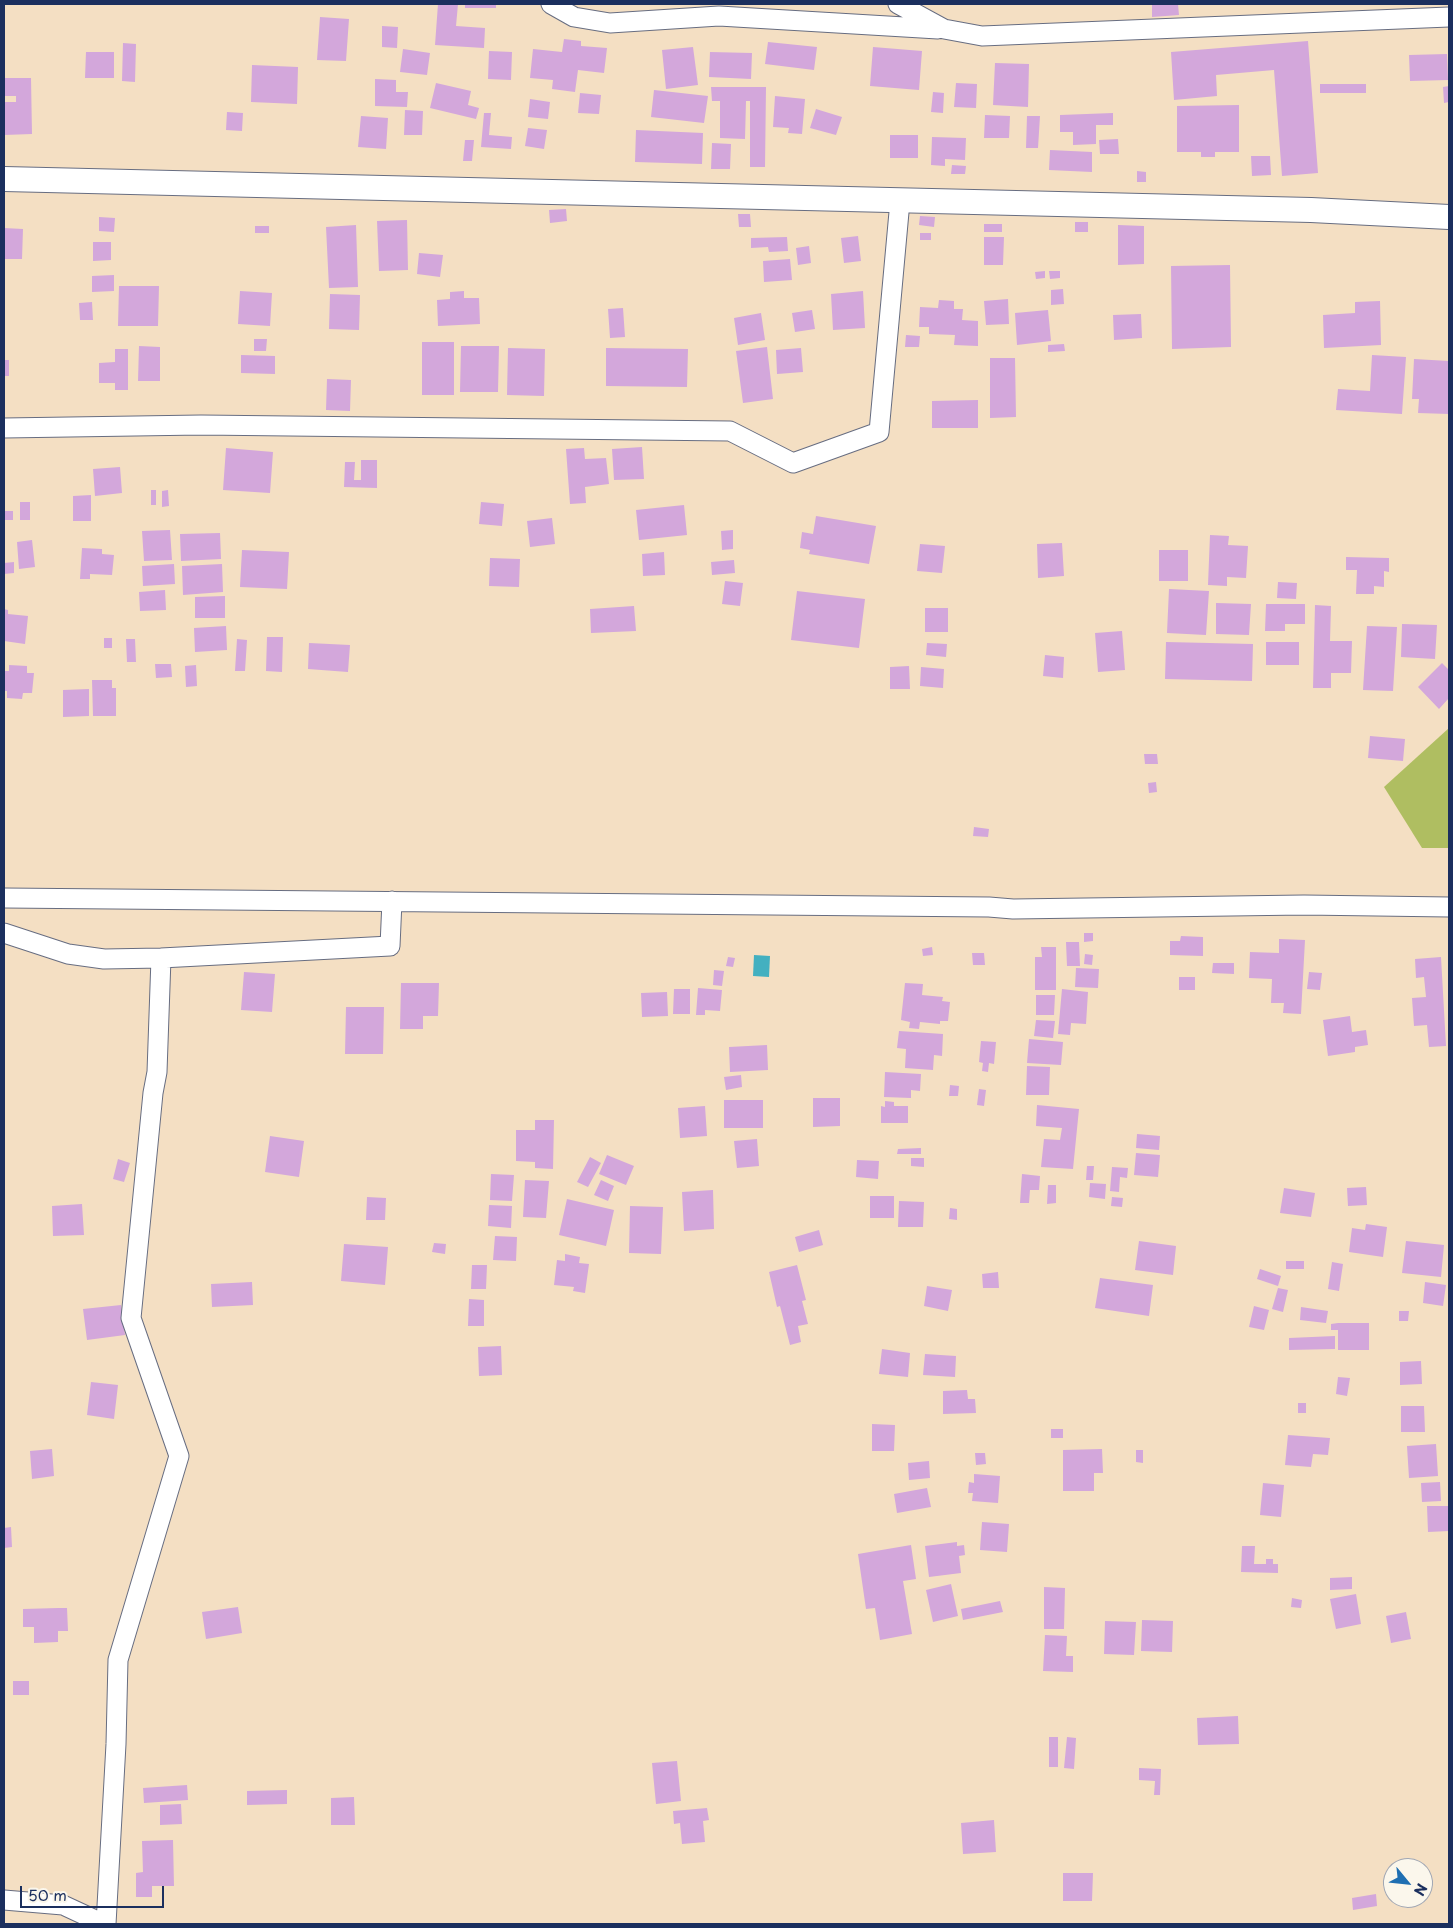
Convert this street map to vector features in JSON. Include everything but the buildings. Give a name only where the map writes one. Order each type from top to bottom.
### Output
[{"type":"street","points":[[551,4],[574,17],[610,23],[719,16],[944,29],[982,36],[1449,17]]},
{"type":"street","points":[[898,4],[944,29]]},
{"type":"street","points":[[4,179],[1311,210],[1449,217]]},
{"type":"street","points":[[4,428],[201,425],[730,430],[793,463],[879,432],[900,201]]},
{"type":"street","points":[[4,898],[989,907],[1013,909],[1304,905],[1449,907]]},
{"type":"street","points":[[4,933],[68,954],[104,959],[161,958],[390,946],[392,901]]},
{"type":"street","points":[[4,1900],[63,1905],[105,1924],[116,1744],[118,1660],[179,1456],[131,1318],[153,1093],[157,1072],[161,958]]},
{"type":"green space","points":[[1449,728],[1449,848],[1422,848],[1384,787]]},
{"type":"water","points":[[754,955],[770,956],[769,977],[753,976]]}]
